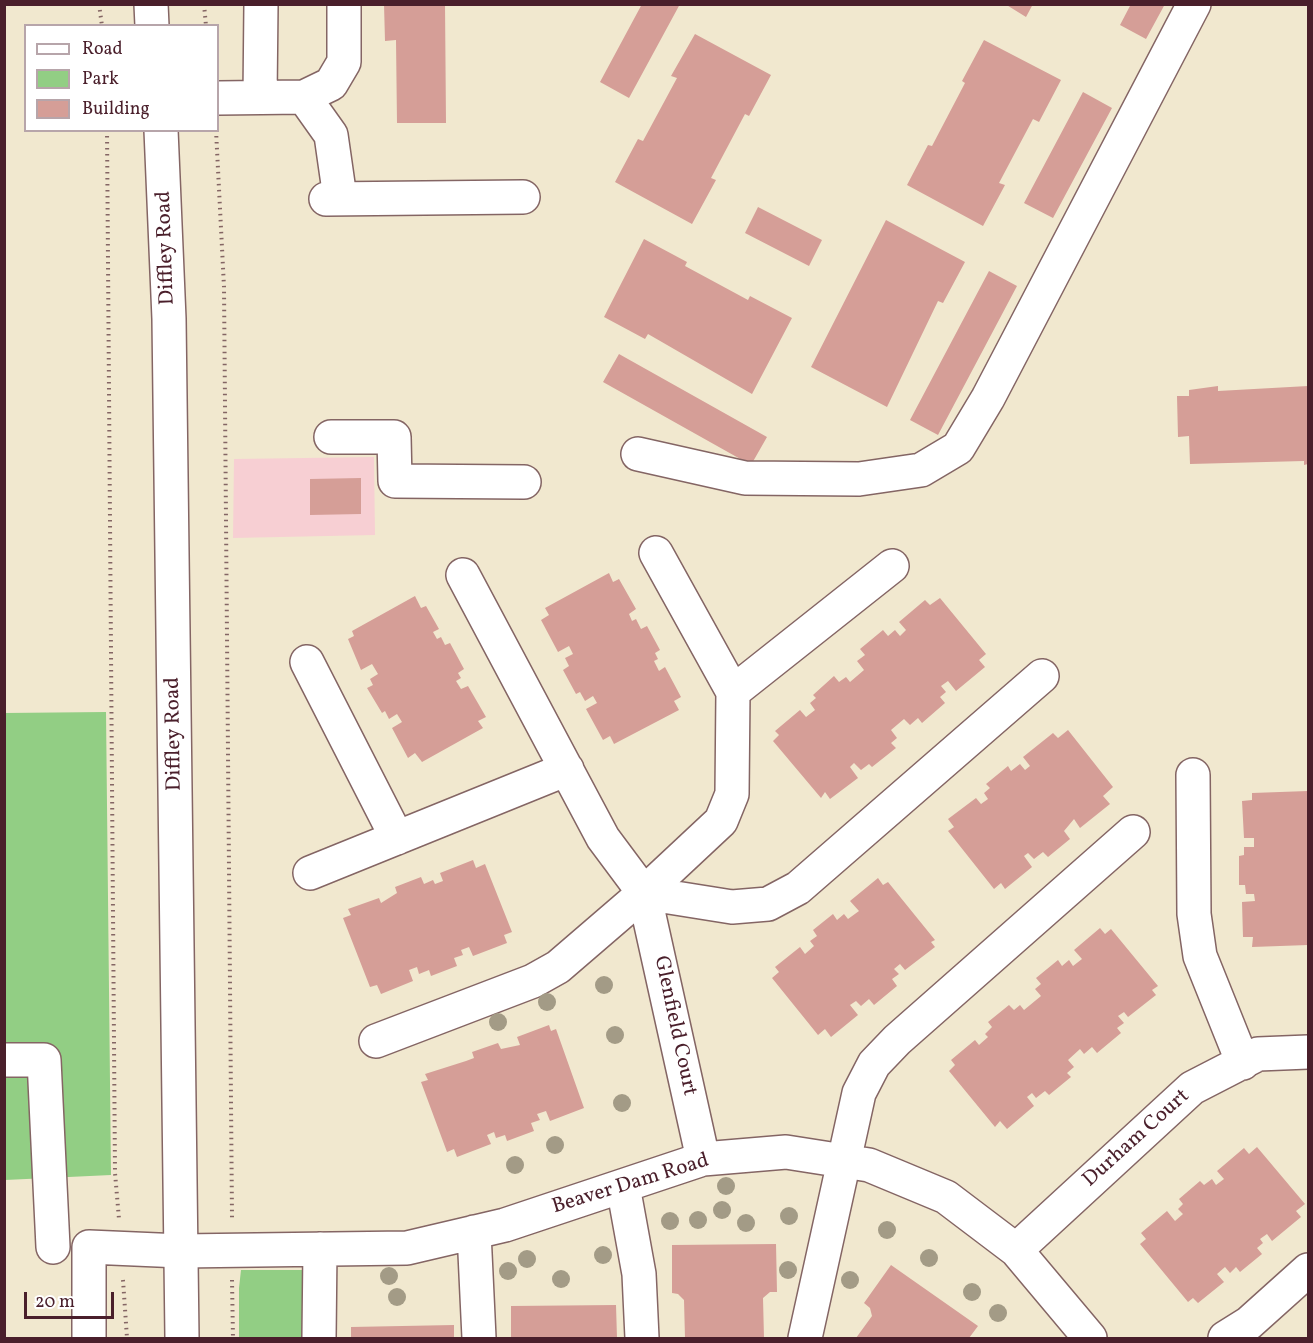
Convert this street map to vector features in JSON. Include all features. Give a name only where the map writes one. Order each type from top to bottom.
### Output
[{"type":"street","points":[[260,97],[261,4]]},
{"type":"street","points":[[219,98],[304,97],[331,84],[344,62],[344,4]]},
{"type":"street","points":[[638,454],[745,478],[860,479],[921,470],[958,448],[988,398],[1194,4]]},
{"type":"street","points":[[304,97],[331,135],[333,199],[524,197]]},
{"type":"street","name":"Diffley Road","points":[[161,132],[169,284],[182,1338]]},
{"type":"street","points":[[331,438],[394,437],[395,481],[524,482]]},
{"type":"street","points":[[376,1041],[533,981],[558,967],[645,893],[721,821],[732,794],[733,692],[656,553]]},
{"type":"street","points":[[733,692],[892,566]]},
{"type":"street","points":[[463,575],[603,838],[645,893],[732,907],[768,904],[798,888],[1042,676]]},
{"type":"street","points":[[307,662],[398,838]]},
{"type":"street","points":[[310,873],[567,769]]},
{"type":"street","points":[[1193,775],[1194,914],[1200,956],[1243,1063]]},
{"type":"street","points":[[805,1338],[859,1093],[874,1064],[897,1040],[1133,832]]},
{"type":"street","name":"Glenfield Court","points":[[645,893],[703,1159]]},
{"type":"street","name":"Durham Court","points":[[1016,1250],[1192,1088],[1258,1054],[1308,1052]]},
{"type":"street","points":[[4,1060],[44,1060],[53,1247]]},
{"type":"street","name":"Beaver Dam Road","points":[[89,1338],[89,1246],[182,1251],[407,1248],[505,1226],[703,1159],[786,1152],[869,1165],[946,1197],[1016,1250],[1090,1338]]},
{"type":"street","points":[[623,1186],[639,1274],[642,1338]]},
{"type":"street","points":[[474,1232],[479,1338]]},
{"type":"street","points":[[319,1338],[320,1249]]},
{"type":"street","points":[[1225,1338],[1249,1323],[1308,1270]]},
{"type":"path","points":[[99,4],[102,24]]},
{"type":"path","points":[[204,4],[206,24]]},
{"type":"path","points":[[106,132],[116,1173],[127,1338]]},
{"type":"path","points":[[216,132],[224,287],[232,1217]]},
{"type":"path","points":[[232,1275],[232,1338]]},
{"type":"shaded area","points":[[374,457],[375,535],[233,538],[234,459]]},
{"type":"green space","points":[[106,712],[111,1175],[5,1180],[4,713]]},
{"type":"green space","points":[[241,1270],[307,1270],[309,1338],[239,1338]]},
{"type":"building","points":[[384,4],[445,4],[446,123],[397,123],[396,40],[385,41]]},
{"type":"building","points":[[642,4],[680,4],[629,98],[600,82]]},
{"type":"building","points":[[1005,4],[1033,4],[1026,17]]},
{"type":"building","points":[[1131,4],[1165,4],[1146,39],[1120,25]]},
{"type":"building","points":[[695,34],[771,75],[749,116],[745,114],[711,178],[716,180],[692,224],[615,182],[638,139],[643,141],[677,78],[671,76]]},
{"type":"building","points":[[984,40],[1061,80],[1039,122],[1033,119],[999,183],[1005,185],[983,226],[907,185],[928,145],[932,146],[965,83],[962,81]]},
{"type":"building","points":[[1083,92],[1112,108],[1053,218],[1024,203]]},
{"type":"building","points":[[758,207],[822,240],[809,266],[745,233]]},
{"type":"building","points":[[886,220],[965,262],[943,303],[938,301],[887,407],[811,367]]},
{"type":"building","points":[[644,239],[687,262],[685,266],[748,300],[750,296],[792,318],[752,394],[648,334],[645,339],[604,317]]},
{"type":"building","points":[[989,271],[1017,286],[938,435],[910,420]]},
{"type":"building","points":[[619,354],[767,437],[751,465],[603,382]]},
{"type":"building","points":[[1218,386],[1218,391],[1308,386],[1308,464],[1304,465],[1304,461],[1190,464],[1189,436],[1178,437],[1177,396],[1189,396],[1189,390]]},
{"type":"building","points":[[361,478],[361,514],[310,515],[310,479]]},
{"type":"building","points":[[609,573],[613,582],[619,579],[636,609],[629,614],[632,621],[636,619],[641,629],[647,626],[660,650],[655,653],[658,659],[654,661],[659,671],[665,667],[681,697],[674,701],[679,710],[614,744],[610,736],[603,740],[586,709],[597,703],[593,696],[585,701],[580,692],[576,694],[563,670],[569,666],[565,658],[573,654],[569,646],[558,652],[541,620],[549,615],[545,608]]},
{"type":"building","points":[[415,596],[421,608],[426,606],[439,629],[433,632],[437,639],[441,637],[445,645],[450,643],[464,669],[458,673],[461,678],[456,681],[461,689],[468,686],[486,717],[478,721],[483,728],[422,762],[415,753],[408,758],[392,728],[402,722],[397,714],[389,719],[385,711],[382,713],[367,688],[373,685],[370,679],[378,674],[372,664],[361,670],[348,639],[354,636],[352,631]]},
{"type":"building","points":[[940,598],[986,654],[979,660],[985,667],[956,691],[948,681],[941,686],[946,692],[940,697],[945,703],[922,723],[918,718],[910,725],[904,719],[891,730],[897,738],[891,743],[896,748],[872,767],[869,764],[861,770],[854,763],[850,767],[858,778],[830,799],[825,792],[821,798],[773,741],[779,735],[775,731],[800,710],[806,717],[815,710],[810,703],[816,698],[813,695],[834,676],[839,682],[846,677],[850,682],[864,670],[857,661],[865,655],[860,649],[883,630],[888,636],[895,630],[900,636],[906,630],[899,622],[925,600],[930,605]]},
{"type":"building","points":[[1068,730],[1113,787],[1103,796],[1110,804],[1080,828],[1074,819],[1064,831],[1070,839],[1048,857],[1043,852],[1034,859],[1028,853],[1024,856],[1032,867],[1005,889],[1001,883],[994,889],[948,831],[954,827],[948,819],[976,798],[981,804],[988,799],[984,793],[990,788],[986,784],[1008,766],[1011,771],[1020,764],[1025,770],[1030,766],[1023,757],[1053,733],[1058,738]]},
{"type":"building","points":[[1308,791],[1308,945],[1252,947],[1253,937],[1243,937],[1242,902],[1255,901],[1254,894],[1246,894],[1245,885],[1239,885],[1239,856],[1244,855],[1244,847],[1254,847],[1254,838],[1244,838],[1242,801],[1252,800],[1252,793]]},
{"type":"building","points":[[473,860],[476,868],[485,864],[512,932],[504,935],[507,943],[473,956],[469,947],[461,950],[463,955],[454,958],[457,966],[431,976],[429,970],[419,974],[417,967],[409,970],[413,981],[381,994],[377,985],[370,987],[343,918],[351,915],[348,909],[379,898],[381,903],[397,893],[395,887],[421,877],[424,884],[433,880],[435,884],[443,881],[440,873]]},
{"type":"building","points":[[878,878],[883,885],[888,882],[935,940],[931,942],[935,947],[905,970],[900,964],[894,969],[899,974],[892,979],[897,986],[874,1005],[869,999],[861,1006],[856,1001],[850,1005],[858,1015],[831,1037],[825,1029],[818,1035],[772,978],[779,972],[775,967],[800,947],[805,954],[814,946],[810,941],[817,936],[813,930],[833,914],[837,920],[844,914],[848,919],[859,911],[850,901]]},
{"type":"building","points":[[1100,928],[1105,934],[1111,929],[1158,986],[1152,990],[1156,995],[1128,1017],[1124,1012],[1118,1016],[1124,1023],[1117,1028],[1121,1033],[1097,1053],[1092,1047],[1084,1054],[1080,1049],[1068,1060],[1074,1067],[1067,1073],[1071,1077],[1049,1095],[1045,1091],[1036,1098],[1032,1093],[1027,1097],[1034,1106],[1007,1129],[1000,1121],[995,1127],[949,1071],[955,1065],[951,1060],[975,1040],[979,1045],[988,1037],[985,1034],[992,1027],[988,1022],[1009,1005],[1014,1010],[1020,1005],[1024,1010],[1041,996],[1035,989],[1041,984],[1036,978],[1058,960],[1062,966],[1069,960],[1073,966],[1082,959],[1074,950]]},
{"type":"building","points":[[549,1025],[551,1031],[556,1029],[584,1108],[550,1121],[546,1111],[537,1114],[540,1120],[531,1123],[534,1131],[507,1141],[505,1135],[496,1138],[494,1132],[487,1135],[491,1144],[457,1157],[454,1149],[447,1152],[421,1082],[428,1080],[425,1074],[474,1058],[472,1052],[498,1043],[501,1049],[520,1045],[517,1037]]},
{"type":"building","points":[[1257,1147],[1305,1204],[1296,1211],[1301,1217],[1272,1241],[1267,1234],[1260,1239],[1263,1243],[1257,1248],[1262,1254],[1240,1272],[1236,1267],[1230,1273],[1225,1267],[1217,1274],[1224,1282],[1198,1303],[1193,1298],[1188,1302],[1140,1244],[1146,1239],[1141,1233],[1167,1211],[1175,1221],[1183,1214],[1178,1209],[1183,1204],[1179,1199],[1200,1181],[1204,1185],[1212,1179],[1216,1185],[1224,1179],[1217,1171],[1244,1148],[1249,1154]]},
{"type":"building","points":[[776,1244],[777,1292],[770,1292],[763,1298],[764,1338],[685,1338],[684,1300],[678,1294],[672,1293],[672,1245]]},
{"type":"building","points":[[891,1265],[978,1326],[969,1338],[856,1338],[872,1316],[870,1308],[864,1303]]},
{"type":"building","points":[[616,1305],[617,1338],[511,1338],[511,1306]]},
{"type":"building","points":[[454,1325],[454,1338],[351,1338],[351,1327]]}]
